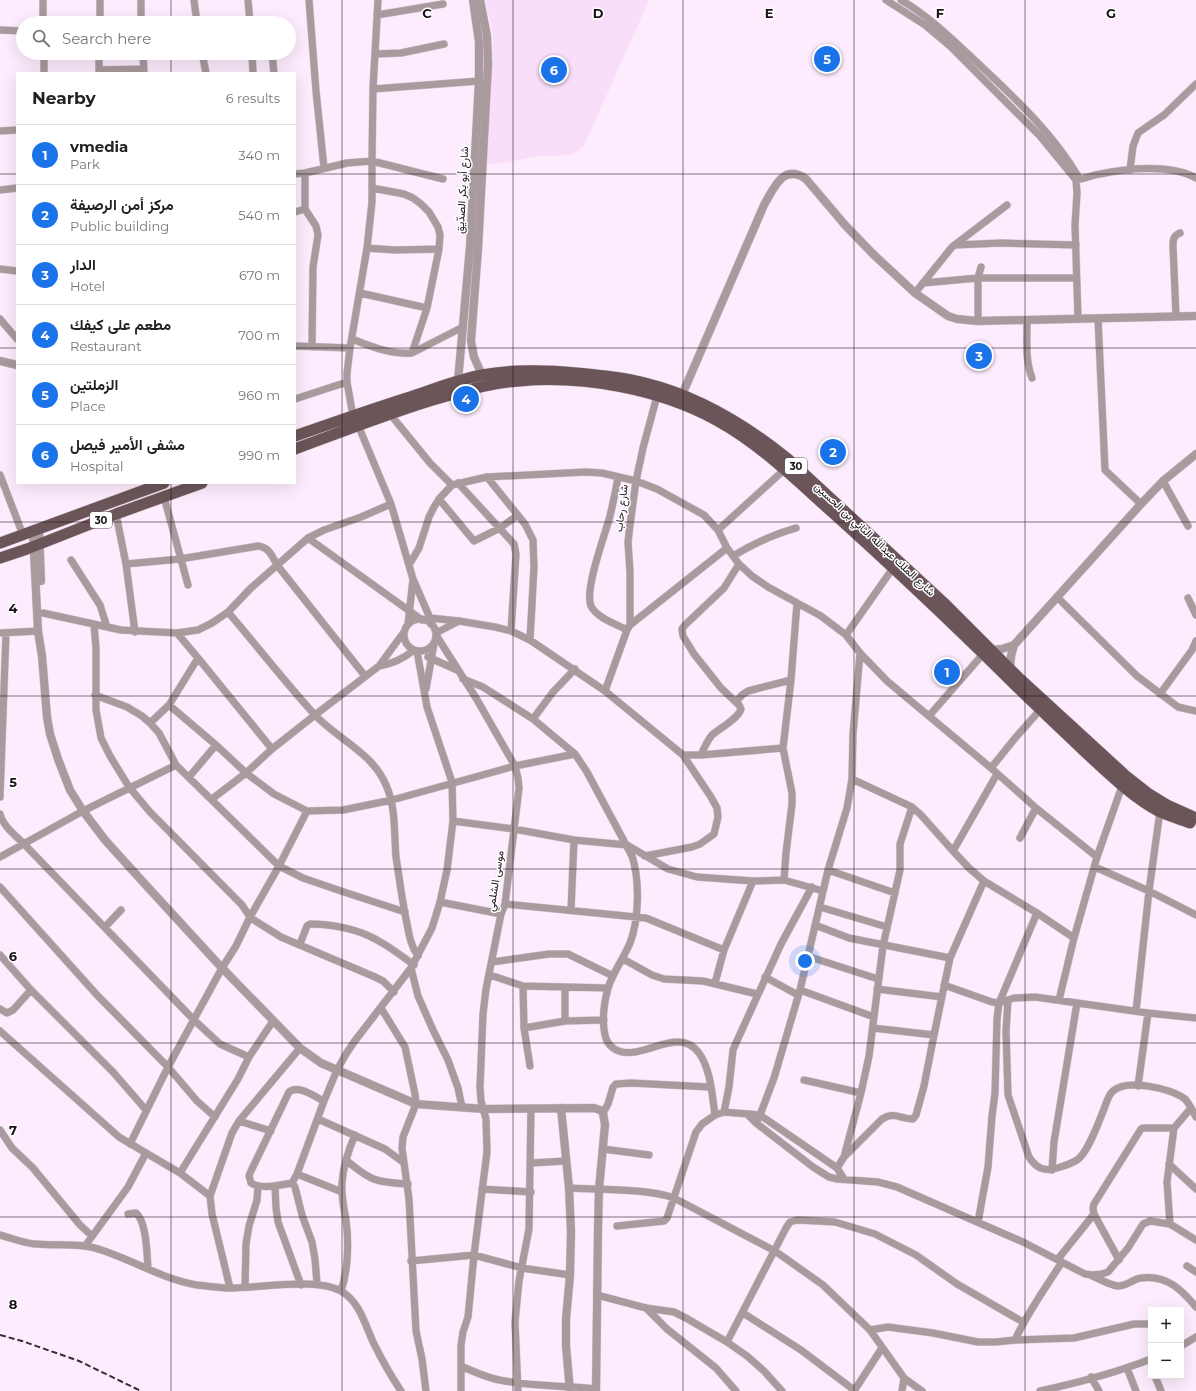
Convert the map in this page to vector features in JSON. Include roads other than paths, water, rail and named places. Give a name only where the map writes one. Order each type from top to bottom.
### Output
[{"type":"main road","name":"شارع الملك عبدالله الثاني بن الحسين","points":[[296,433],[390,414],[462,391],[495,378],[538,370],[620,378],[646,383],[682,395],[720,412],[741,425],[788,459],[817,492],[894,568],[941,606]]},
{"type":"main road","name":"شارع الملك عبدالله الثاني بن الحسين","points":[[296,449],[355,421],[458,380],[482,375],[520,381],[554,380],[616,387],[668,399],[716,420],[756,446],[784,470],[817,492],[941,606],[987,652],[1040,710],[1122,786],[1160,811],[1196,826]]},
{"type":"main road","name":"30","points":[[0,543],[161,484]]},
{"type":"main road","name":"30","points":[[0,558],[199,484]]},
{"type":"main road","name":"شارع الملك عبدالله الثاني بن الحسين","points":[[987,652],[1010,669],[1137,785],[1167,805],[1196,818]]},
{"type":"street","points":[[43,0],[43,16]]},
{"type":"street","points":[[100,0],[100,16]]},
{"type":"street","points":[[140,0],[141,16]]},
{"type":"street","points":[[194,0],[196,16]]},
{"type":"street","points":[[248,0],[249,16]]},
{"type":"street","points":[[309,0],[324,168]]},
{"type":"street","points":[[378,0],[373,89],[372,202],[367,248],[350,348],[347,382],[355,421],[391,504],[413,579],[427,620],[436,634],[425,695]]},
{"type":"street","name":"شارع أبو بكر الصدّيق","points":[[458,380],[470,247],[480,81],[479,42],[473,0]]},
{"type":"street","name":"شارع أبو بكر الصدّيق","points":[[480,0],[487,36],[488,64],[478,249],[471,341],[474,357],[482,375]]},
{"type":"street","points":[[886,0],[925,25],[950,46],[1040,136],[1078,180]]},
{"type":"street","points":[[901,0],[940,28],[1014,98],[1062,151],[1078,180],[1076,214],[1076,278],[1078,318]]},
{"type":"street","points":[[377,15],[443,4]]},
{"type":"street","points":[[0,30],[16,31]]},
{"type":"street","points":[[375,54],[400,52],[444,44]]},
{"type":"street","points":[[44,60],[44,72]]},
{"type":"street","points":[[100,60],[99,71],[144,71],[143,60]]},
{"type":"street","points":[[203,60],[206,72]]},
{"type":"street","points":[[252,60],[253,72]]},
{"type":"street","points":[[273,60],[274,72]]},
{"type":"street","points":[[373,89],[480,81]]},
{"type":"street","points":[[1130,170],[1133,146],[1138,134],[1164,115],[1196,84]]},
{"type":"street","points":[[0,131],[16,130]]},
{"type":"street","points":[[296,174],[347,163],[372,161],[443,179]]},
{"type":"street","points":[[1078,180],[1112,171],[1130,170],[1171,170],[1196,178]]},
{"type":"street","points":[[305,173],[305,209],[316,226],[318,235],[313,267],[312,347]]},
{"type":"street","points":[[682,395],[764,205],[776,185],[785,174],[790,173],[799,174],[806,179],[845,225],[873,254],[915,293],[948,316],[966,321],[978,321],[1196,316]]},
{"type":"street","points":[[0,190],[16,188]]},
{"type":"street","points":[[372,188],[404,194],[421,204],[429,212],[438,227],[440,235],[439,249],[428,308],[412,353]]},
{"type":"street","points":[[915,293],[954,245],[1007,205]]},
{"type":"street","points":[[296,212],[305,209]]},
{"type":"street","points":[[1176,316],[1173,246],[1174,238],[1180,233]]},
{"type":"street","points":[[954,245],[1076,245]]},
{"type":"street","points":[[367,248],[395,250],[439,249]]},
{"type":"street","points":[[978,321],[978,278],[981,267]]},
{"type":"street","points":[[0,270],[16,271]]},
{"type":"street","points":[[923,283],[978,278],[1076,278]]},
{"type":"street","points":[[360,293],[428,308]]},
{"type":"street","points":[[1098,318],[1105,470],[1141,504]]},
{"type":"street","points":[[0,319],[16,338]]},
{"type":"street","points":[[1027,320],[1027,361],[1032,378]]},
{"type":"street","points":[[352,339],[383,350],[403,354],[412,353],[463,327]]},
{"type":"street","points":[[296,346],[350,348]]},
{"type":"street","points":[[0,361],[16,365]]},
{"type":"street","points":[[296,399],[347,382]]},
{"type":"street","name":"شارع رحاب","points":[[628,628],[630,572],[628,542],[636,481],[657,396]]},
{"type":"street","points":[[390,414],[430,463],[455,484],[500,528],[514,544],[516,549],[511,631]]},
{"type":"street","points":[[1010,669],[1014,645],[1058,598],[1097,552],[1141,504],[1163,481],[1196,454]]},
{"type":"street","points":[[718,530],[784,470]]},
{"type":"street","points":[[409,565],[419,548],[429,517],[438,499],[455,484],[487,477],[586,472],[602,473],[636,481],[657,489],[700,513],[718,530],[727,548],[739,564],[752,576],[768,587],[821,616],[846,635],[887,681],[991,768],[1036,808],[1097,857]]},
{"type":"street","points":[[0,475],[37,545],[43,613],[42,656]]},
{"type":"street","points":[[487,477],[525,524],[533,540],[534,567],[530,640]]},
{"type":"street","points":[[618,477],[610,516],[595,568],[589,601],[592,608],[604,618],[628,628]]},
{"type":"street","points":[[1163,481],[1188,526]]},
{"type":"street","points":[[164,497],[188,585]]},
{"type":"street","points":[[438,499],[472,540],[476,541],[518,516]]},
{"type":"street","points":[[43,613],[94,625],[135,632],[178,633],[198,630],[212,624],[228,612],[252,588],[308,538],[324,530],[361,517],[391,504]]},
{"type":"street","points":[[116,514],[126,564],[135,632]]},
{"type":"street","points":[[733,556],[750,546],[782,532],[796,528]]},
{"type":"street","points":[[308,538],[409,610],[427,620]]},
{"type":"street","points":[[37,545],[38,631],[50,734],[70,790],[83,811],[138,877],[273,1021],[300,1048],[321,1063],[416,1104],[484,1110],[594,1108],[603,1113]]},
{"type":"street","points":[[126,564],[180,559],[258,546],[265,548],[365,676]]},
{"type":"street","points":[[605,690],[628,628],[727,548]]},
{"type":"street","points":[[71,560],[100,606],[107,627]]},
{"type":"street","points":[[701,755],[708,740],[713,734],[740,713],[740,707],[694,654],[684,639],[682,629],[684,625],[728,583],[739,564]]},
{"type":"street","points":[[846,635],[894,568]]},
{"type":"street","points":[[212,799],[272,749],[379,666],[404,632],[408,624],[413,579]]},
{"type":"street","points":[[1058,598],[1137,676],[1178,707],[1196,711]]},
{"type":"street","points":[[1188,598],[1196,616]]},
{"type":"street","points":[[784,880],[792,793],[783,748],[791,680],[797,603]]},
{"type":"street","points":[[228,612],[315,715],[374,763],[392,800],[396,857],[405,912],[411,946],[418,956]]},
{"type":"street","points":[[408,624],[414,620],[459,621],[511,631],[530,640],[605,690],[683,754],[717,808],[718,817],[714,834],[700,844],[692,847],[645,856]]},
{"type":"street","points":[[436,634],[459,621]]},
{"type":"street","points":[[94,625],[96,648],[95,695],[98,726],[101,738],[110,756],[129,787],[150,812],[242,905],[250,917],[281,937],[375,977],[394,992]]},
{"type":"street","points":[[0,797],[3,633],[38,631]]},
{"type":"street","points":[[404,632],[403,637],[405,643],[409,647],[431,659],[457,670]]},
{"type":"street","points":[[178,633],[272,749]]},
{"type":"street","name":"موسى الشلمي","points":[[436,634],[483,710],[515,766],[519,788],[505,904],[501,914],[483,1014],[480,1087],[481,1101],[486,1119],[487,1139],[468,1317],[461,1344],[461,1391]]},
{"type":"street","points":[[1160,694],[1192,650],[1196,641]]},
{"type":"street","points":[[379,666],[391,664],[417,651],[429,649],[434,643]]},
{"type":"street","points":[[929,716],[987,652],[1014,645]]},
{"type":"street","points":[[292,1183],[297,1174],[337,1070],[354,1042],[412,967],[432,928],[440,902],[447,870],[453,821],[452,782],[431,719],[417,651]]},
{"type":"street","points":[[756,1123],[774,1078],[799,992],[828,870],[846,808],[852,779],[853,734],[860,652]]},
{"type":"street","points":[[150,723],[169,706],[198,658]]},
{"type":"street","points":[[532,719],[553,692],[574,669]]},
{"type":"street","points":[[463,679],[484,687],[532,719],[575,754],[588,772],[627,846],[634,864],[637,916],[632,937],[623,959],[608,988],[604,1020],[607,1041],[616,1050],[631,1052],[672,1043],[685,1044],[693,1047],[705,1065],[715,1115]]},
{"type":"street","points":[[736,702],[748,691],[791,680]]},
{"type":"street","points":[[95,695],[127,707],[150,723],[159,733],[176,765],[279,866],[303,878],[405,912]]},
{"type":"street","points":[[169,706],[274,794],[307,811],[343,810],[392,800],[452,782],[515,766],[575,754]]},
{"type":"street","points":[[991,768],[1040,710]]},
{"type":"street","points":[[189,777],[216,745]]},
{"type":"street","points":[[683,754],[701,755],[783,748]]},
{"type":"street","points":[[0,857],[83,811],[176,765]]},
{"type":"street","points":[[953,851],[997,774]]},
{"type":"street","points":[[852,779],[912,807],[921,814],[953,851],[984,881],[1037,913],[1074,938]]},
{"type":"street","points":[[1059,1000],[1074,938],[1097,857],[1122,786]]},
{"type":"street","points":[[844,1157],[862,1093],[873,1028],[883,946],[900,870],[900,844],[912,807]]},
{"type":"street","points":[[1020,838],[1036,808]]},
{"type":"street","points":[[130,1144],[168,1067],[222,968],[236,946],[307,811]]},
{"type":"street","points":[[1136,1011],[1149,891],[1160,811]]},
{"type":"street","points":[[0,814],[3,822],[10,830],[194,1020],[220,1044],[249,1057]]},
{"type":"street","points":[[453,821],[514,829],[574,840],[627,846],[668,869],[697,877],[753,881],[784,880],[823,891]]},
{"type":"street","points":[[571,910],[574,840]]},
{"type":"street","points":[[1095,867],[1149,891],[1196,915]]},
{"type":"street","points":[[828,870],[895,893]]},
{"type":"street","points":[[714,983],[724,950],[737,916],[753,881]]},
{"type":"street","points":[[837,1168],[844,1157],[882,1119],[893,1115],[913,1120],[918,1110],[924,1086],[950,958],[984,881]]},
{"type":"street","points":[[0,887],[97,995],[168,1067],[197,1101],[214,1117]]},
{"type":"street","points":[[724,1112],[729,1087],[733,1050],[765,977],[812,887]]},
{"type":"street","points":[[440,902],[501,914]]},
{"type":"street","points":[[505,904],[637,916],[656,922],[724,950]]},
{"type":"street","points":[[820,907],[887,926]]},
{"type":"street","points":[[105,927],[121,910]]},
{"type":"street","points":[[978,1222],[988,1167],[995,1093],[997,1019],[999,1003],[1037,913]]},
{"type":"street","points":[[300,944],[307,926],[310,924],[337,927],[368,935],[379,940],[412,967],[418,996],[448,1060],[458,1088],[462,1108]]},
{"type":"street","points":[[815,925],[849,938],[883,946],[950,958]]},
{"type":"street","points":[[492,962],[549,954],[568,954],[613,976]]},
{"type":"street","points":[[0,955],[31,990],[113,1072],[146,1110]]},
{"type":"street","points":[[807,956],[878,979]]},
{"type":"street","points":[[623,959],[652,975],[664,979],[702,981],[757,994]]},
{"type":"street","points":[[490,975],[523,986],[608,988]]},
{"type":"street","points":[[765,977],[799,992],[874,1017]]},
{"type":"street","points":[[944,985],[992,1002],[999,1003],[1022,997],[1059,1000],[1148,1013],[1196,1018]]},
{"type":"street","points":[[523,986],[524,1028],[530,1066]]},
{"type":"street","points":[[565,988],[566,1021]]},
{"type":"street","points":[[877,989],[942,997]]},
{"type":"street","points":[[0,1010],[7,1013],[13,1010],[31,990]]},
{"type":"street","points":[[1008,1000],[1006,1031],[1008,1095],[1029,1157],[1040,1169],[1052,1170],[1071,1163],[1084,1155],[1110,1093],[1122,1087],[1138,1086],[1164,1089],[1179,1095],[1186,1100],[1196,1117]]},
{"type":"street","points":[[1052,1170],[1054,1142],[1077,1003]]},
{"type":"street","points":[[381,1008],[405,1047],[416,1104],[403,1137],[402,1148],[410,1199],[411,1262],[416,1331],[422,1359],[426,1391]]},
{"type":"street","points":[[1138,1086],[1148,1013]]},
{"type":"street","points":[[524,1028],[566,1021],[604,1020]]},
{"type":"street","points":[[180,1173],[238,1080],[249,1057],[273,1021]]},
{"type":"street","points":[[873,1028],[934,1034]]},
{"type":"street","points":[[0,1031],[79,1101],[99,1121],[119,1137],[180,1173],[210,1196]]},
{"type":"street","points":[[230,1288],[212,1214],[210,1196],[232,1133],[239,1121],[300,1048]]},
{"type":"street","points":[[804,1080],[862,1093]]},
{"type":"street","points":[[461,1366],[518,1387],[537,1386],[596,1390],[599,1190],[605,1125],[603,1113],[608,1104],[613,1087],[616,1084],[631,1083],[710,1087]]},
{"type":"street","points":[[292,1183],[275,1186],[258,1186],[251,1183],[249,1176],[286,1097],[292,1090],[300,1090],[324,1101]]},
{"type":"street","points":[[518,1387],[515,1322],[516,1298],[530,1229],[531,1108]]},
{"type":"street","points":[[561,1108],[569,1188],[571,1232],[570,1274],[566,1319],[566,1346],[570,1388]]},
{"type":"street","points":[[1170,1224],[1166,1182],[1174,1128],[1191,1108]]},
{"type":"street","points":[[617,1226],[664,1221],[668,1216],[684,1164],[696,1132],[702,1124],[715,1115],[724,1112],[760,1115],[837,1168],[844,1179]]},
{"type":"street","points":[[748,1115],[756,1123],[828,1177],[878,1182],[898,1187],[1060,1260],[1085,1274],[1092,1275],[1108,1272],[1128,1248],[1142,1224],[1150,1221],[1170,1224],[1196,1240]]},
{"type":"street","points":[[318,1119],[385,1149],[403,1162]]},
{"type":"street","points":[[239,1121],[271,1131]]},
{"type":"street","points":[[1119,1260],[1094,1214],[1094,1204],[1141,1129],[1174,1128]]},
{"type":"street","points":[[0,1130],[12,1148],[33,1168],[80,1225],[92,1235]]},
{"type":"street","points":[[341,1291],[346,1278],[347,1265],[346,1222],[342,1182],[346,1160],[355,1136]]},
{"type":"street","points":[[603,1149],[649,1155]]},
{"type":"street","points":[[85,1246],[128,1187],[146,1153]]},
{"type":"street","points":[[346,1160],[363,1175],[378,1182],[408,1184]]},
{"type":"street","points":[[531,1163],[566,1162]]},
{"type":"street","points":[[1169,1164],[1196,1189]]},
{"type":"street","points":[[297,1174],[342,1192]]},
{"type":"street","points":[[292,1183],[295,1187],[302,1215],[312,1242],[317,1284]]},
{"type":"street","points":[[245,1287],[246,1244],[249,1226],[257,1200],[258,1186]]},
{"type":"street","points":[[275,1186],[278,1222],[301,1285]]},
{"type":"street","points":[[569,1188],[647,1192],[674,1198],[775,1251],[824,1285],[870,1330],[904,1378],[922,1391]]},
{"type":"street","points":[[482,1190],[531,1192]]},
{"type":"street","points":[[128,1214],[136,1213],[144,1229],[148,1269]]},
{"type":"street","points":[[1015,1340],[1023,1322],[1042,1294],[1060,1260],[1094,1214]]},
{"type":"street","points":[[727,1342],[786,1228],[790,1222],[798,1220],[835,1222],[875,1234],[916,1255],[957,1284],[1023,1322]]},
{"type":"street","points":[[0,1235],[34,1244],[85,1246],[97,1249],[187,1283],[230,1288],[317,1284],[330,1286],[349,1297],[356,1306],[373,1342],[401,1391]]},
{"type":"street","points":[[411,1262],[474,1255],[522,1268],[570,1274]]},
{"type":"street","points":[[1188,1266],[1196,1272]]},
{"type":"street","points":[[1092,1275],[1117,1286],[1141,1278],[1163,1281],[1177,1287],[1196,1307]]},
{"type":"street","points":[[598,1295],[646,1308],[674,1312],[686,1318],[727,1342],[764,1371],[782,1391]]},
{"type":"street","points":[[646,1308],[667,1328],[716,1368],[736,1391]]},
{"type":"street","points":[[743,1313],[801,1350],[854,1391],[882,1348]]},
{"type":"street","points":[[870,1330],[888,1327],[901,1328],[978,1342],[996,1342],[1074,1338],[1134,1324],[1148,1324]]},
{"type":"street","points":[[1184,1344],[1196,1337]]},
{"type":"street","points":[[1040,1391],[1065,1386],[1091,1377],[1148,1363]]},
{"type":"street","points":[[1127,1368],[1136,1391]]},
{"type":"street","points":[[1091,1377],[1099,1391]]},
{"type":"street","points":[[902,1391],[904,1378]]},
{"type":"street","points":[[1156,1379],[1161,1391]]},
{"type":"railway","points":[[0,1335],[79,1361],[141,1391]]},
{"type":"place","name":"الزملتين","points":[[827,59]]},
{"type":"place","name":"مشفى الأمير فيصل","points":[[554,70]]},
{"type":"place","name":"الدار","points":[[979,356]]},
{"type":"place","name":"مطعم على كيفك","points":[[466,399]]},
{"type":"place","name":"مركز أمن الرصيفة","points":[[833,452]]},
{"type":"place","name":"vmedia","points":[[947,672]]}]
